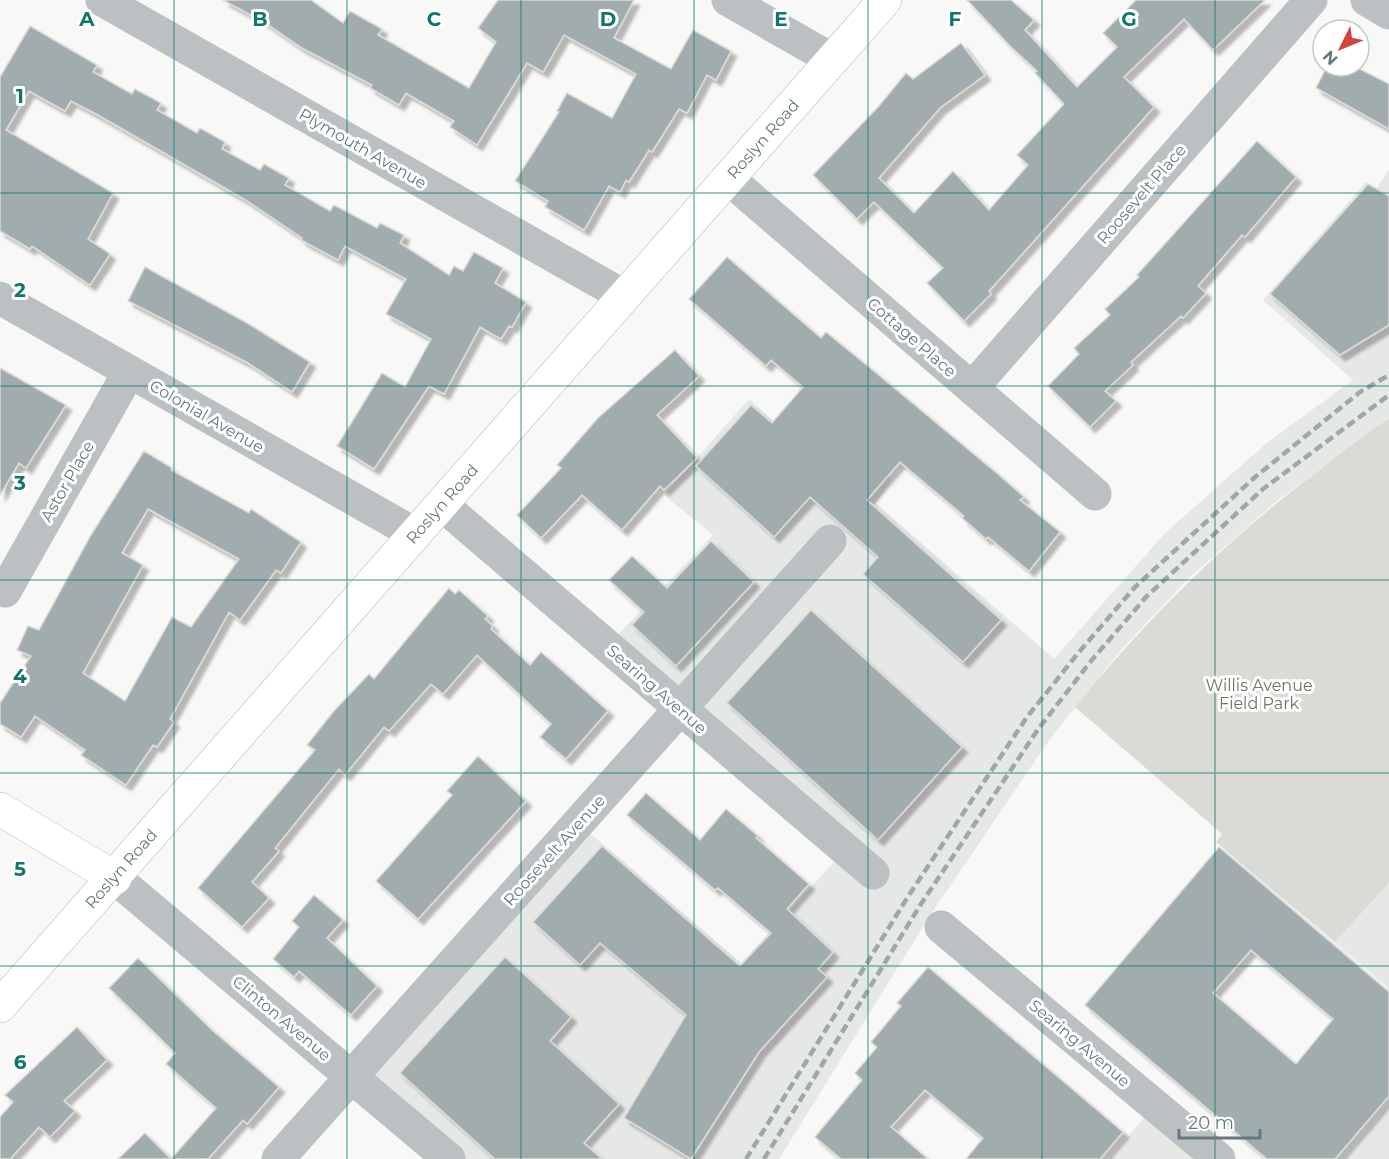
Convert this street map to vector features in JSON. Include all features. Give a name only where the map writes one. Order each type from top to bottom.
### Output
[{"type":"main road","name":"Roslyn Road","points":[[0,1006],[885,0]]},
{"type":"main road","points":[[0,809],[115,878]]},
{"type":"street","name":"Plymouth Avenue","points":[[102,0],[624,296]]},
{"type":"street","points":[[728,0],[832,60]]},
{"type":"street","name":"Roosevelt Place","points":[[972,388],[1311,0]]},
{"type":"street","points":[[1367,0],[1389,13]]},
{"type":"street","name":"Cottage Place","points":[[729,179],[1095,494]]},
{"type":"street","name":"Colonial Avenue","points":[[0,298],[415,534]]},
{"type":"street","name":"Astor Place","points":[[5,591],[129,372]]},
{"type":"street","name":"Searing Avenue","points":[[441,504],[873,873]]},
{"type":"street","name":"Roosevelt Avenue","points":[[278,1159],[830,541]]},
{"type":"street","name":"Clinton Avenue","points":[[115,878],[450,1159]]},
{"type":"street","name":"Searing Avenue","points":[[941,927],[1219,1159]]},
{"type":"shaded area","points":[[1389,169],[1389,419],[1278,500],[1187,580],[1121,650],[1050,739],[931,914],[779,1159],[449,1159],[352,1077],[577,822],[741,963],[846,849],[608,645],[713,535],[664,495],[749,399],[838,479],[861,454],[892,480],[876,503],[1054,659],[1165,533],[1268,442],[1353,380],[1263,300],[1366,182],[1377,188]]},
{"type":"shaded area","points":[[1389,883],[1389,988],[1335,942]]},
{"type":"shaded area","points":[[1155,1105],[1219,1159],[1109,1159]]},
{"type":"shaded area","points":[[1389,1106],[1389,1159],[1344,1159]]},
{"type":"green space","name":"Willis Avenue Field Park","points":[[1389,419],[1389,883],[1335,942],[1216,842],[1222,834],[1075,707],[1132,641],[1224,548],[1291,492]]},
{"type":"building","points":[[223,0],[311,0],[343,23],[350,11],[382,29],[378,35],[469,88],[496,42],[478,28],[498,0],[634,0],[614,38],[671,69],[693,30],[731,51],[716,80],[707,75],[687,113],[679,109],[652,152],[649,150],[629,182],[626,180],[620,192],[609,186],[584,230],[545,207],[548,201],[515,181],[559,112],[557,111],[567,93],[612,118],[636,74],[564,35],[543,72],[527,63],[477,145],[450,127],[454,121],[406,93],[399,105],[370,88],[372,85],[302,48],[264,22]]},
{"type":"building","points":[[967,0],[1011,0],[1034,20],[1025,30],[1077,87],[1117,47],[1103,33],[1136,0],[1265,0],[1213,50],[1184,19],[1124,77],[1154,107],[989,291],[991,294],[964,321],[927,283],[943,268],[874,202],[857,219],[813,175],[879,106],[906,73],[913,79],[961,43],[985,75],[940,108],[879,178],[914,213],[953,171],[989,210],[1028,165],[1017,155],[1064,104],[1035,73],[1037,71]]},
{"type":"building","points":[[30,26],[97,65],[93,72],[132,94],[135,89],[161,103],[157,110],[197,133],[200,128],[225,142],[222,149],[260,170],[264,164],[289,178],[285,185],[330,211],[334,205],[377,228],[380,223],[404,235],[400,243],[449,275],[454,266],[463,271],[474,252],[503,268],[495,283],[526,302],[512,327],[509,326],[501,339],[480,327],[444,394],[429,386],[374,469],[337,446],[382,373],[405,387],[431,339],[386,314],[406,279],[345,246],[338,260],[301,240],[302,238],[244,199],[98,115],[71,101],[65,111],[29,91],[6,130],[113,193],[88,239],[110,254],[90,285],[32,246],[30,249],[0,231],[0,77]]},
{"type":"building","points":[[1371,75],[1389,84],[1389,129],[1316,88],[1321,78],[1371,78]]},
{"type":"building","points":[[1257,141],[1296,177],[1245,237],[1242,235],[1198,286],[1206,293],[1183,318],[1181,316],[1131,362],[1133,365],[1105,391],[1116,401],[1090,427],[1048,386],[1079,354],[1074,348],[1110,315],[1105,309],[1139,277],[1137,275]]},
{"type":"building","points":[[1368,184],[1389,196],[1389,325],[1340,355],[1270,294]]},
{"type":"building","points":[[727,257],[821,338],[826,332],[875,372],[999,475],[1024,497],[1020,500],[1060,532],[1029,571],[988,537],[986,539],[962,518],[964,516],[900,462],[867,500],[1001,620],[963,662],[863,574],[878,557],[810,497],[774,537],[696,466],[751,405],[772,423],[803,387],[771,360],[766,366],[689,299]]},
{"type":"building","points":[[145,267],[247,323],[310,362],[292,392],[248,363],[128,301]]},
{"type":"building","points":[[675,350],[699,376],[657,415],[697,458],[664,490],[660,486],[622,530],[582,495],[541,538],[517,515],[561,468],[557,465],[598,418]]},
{"type":"building","points":[[0,368],[66,405],[26,468],[19,463],[0,495]]},
{"type":"building","points":[[144,451],[172,468],[171,470],[249,513],[251,509],[301,542],[281,573],[276,570],[240,620],[229,612],[170,719],[174,722],[157,747],[153,745],[126,785],[81,755],[85,750],[35,716],[21,737],[0,724],[0,703],[31,656],[17,650],[28,626],[39,630],[91,535]],"holes":[[[148,509],[239,559],[191,627],[172,617],[125,701],[83,673],[143,565],[122,553]]]},
{"type":"building","points":[[711,541],[754,582],[676,666],[632,625],[644,612],[609,580],[632,556],[667,588]]},
{"type":"building","points":[[449,588],[455,594],[459,590],[488,616],[485,619],[493,626],[491,629],[530,665],[541,652],[608,711],[566,759],[540,737],[551,724],[477,655],[443,694],[431,684],[389,731],[384,727],[345,775],[339,769],[275,848],[279,851],[252,882],[269,898],[242,927],[198,888],[315,750],[307,745],[333,712],[369,674],[374,679]]},
{"type":"building","points":[[811,610],[962,747],[878,840],[727,703]]},
{"type":"building","points":[[478,756],[526,801],[418,919],[376,881],[452,795],[447,791]]},
{"type":"building","points":[[646,793],[700,840],[726,809],[758,836],[756,838],[809,884],[787,909],[833,952],[818,969],[827,977],[759,1052],[691,1159],[624,1118],[686,1015],[600,943],[580,965],[533,922],[602,846],[740,966],[771,933],[718,888],[715,890],[627,815]]},
{"type":"building","points":[[1219,847],[1389,992],[1389,1096],[1335,1159],[1267,1159],[1085,1005]],"holes":[[[1251,950],[1333,1019],[1296,1064],[1213,993]]]},
{"type":"building","points":[[314,895],[343,920],[327,938],[377,986],[351,1015],[299,971],[294,977],[273,959],[299,927],[292,921]]},
{"type":"building","points":[[505,957],[571,1017],[550,1041],[619,1104],[584,1143],[602,1159],[495,1159],[400,1073]]},
{"type":"building","points":[[138,958],[213,1031],[279,1087],[247,1124],[243,1120],[208,1159],[171,1159],[216,1108],[166,1064],[175,1053],[109,988]]},
{"type":"building","points":[[928,967],[1123,1132],[1100,1159],[966,1159],[983,1138],[925,1090],[891,1127],[928,1159],[841,1159],[815,1137],[862,1080],[855,1073],[877,1047],[871,1042],[901,1006],[897,1003]]},
{"type":"building","points":[[77,1027],[107,1060],[64,1101],[75,1111],[50,1137],[39,1127],[10,1159],[0,1159],[0,1117],[13,1102],[5,1095]]},
{"type":"building","points":[[145,1133],[171,1159],[118,1159]]},
{"type":"railway","points":[[746,1159],[909,895],[1027,717],[1079,652],[1135,587],[1254,478],[1360,392],[1389,375]]},
{"type":"railway","points":[[764,1159],[921,904],[1039,728],[1091,661],[1146,597],[1263,489],[1389,395]]}]
